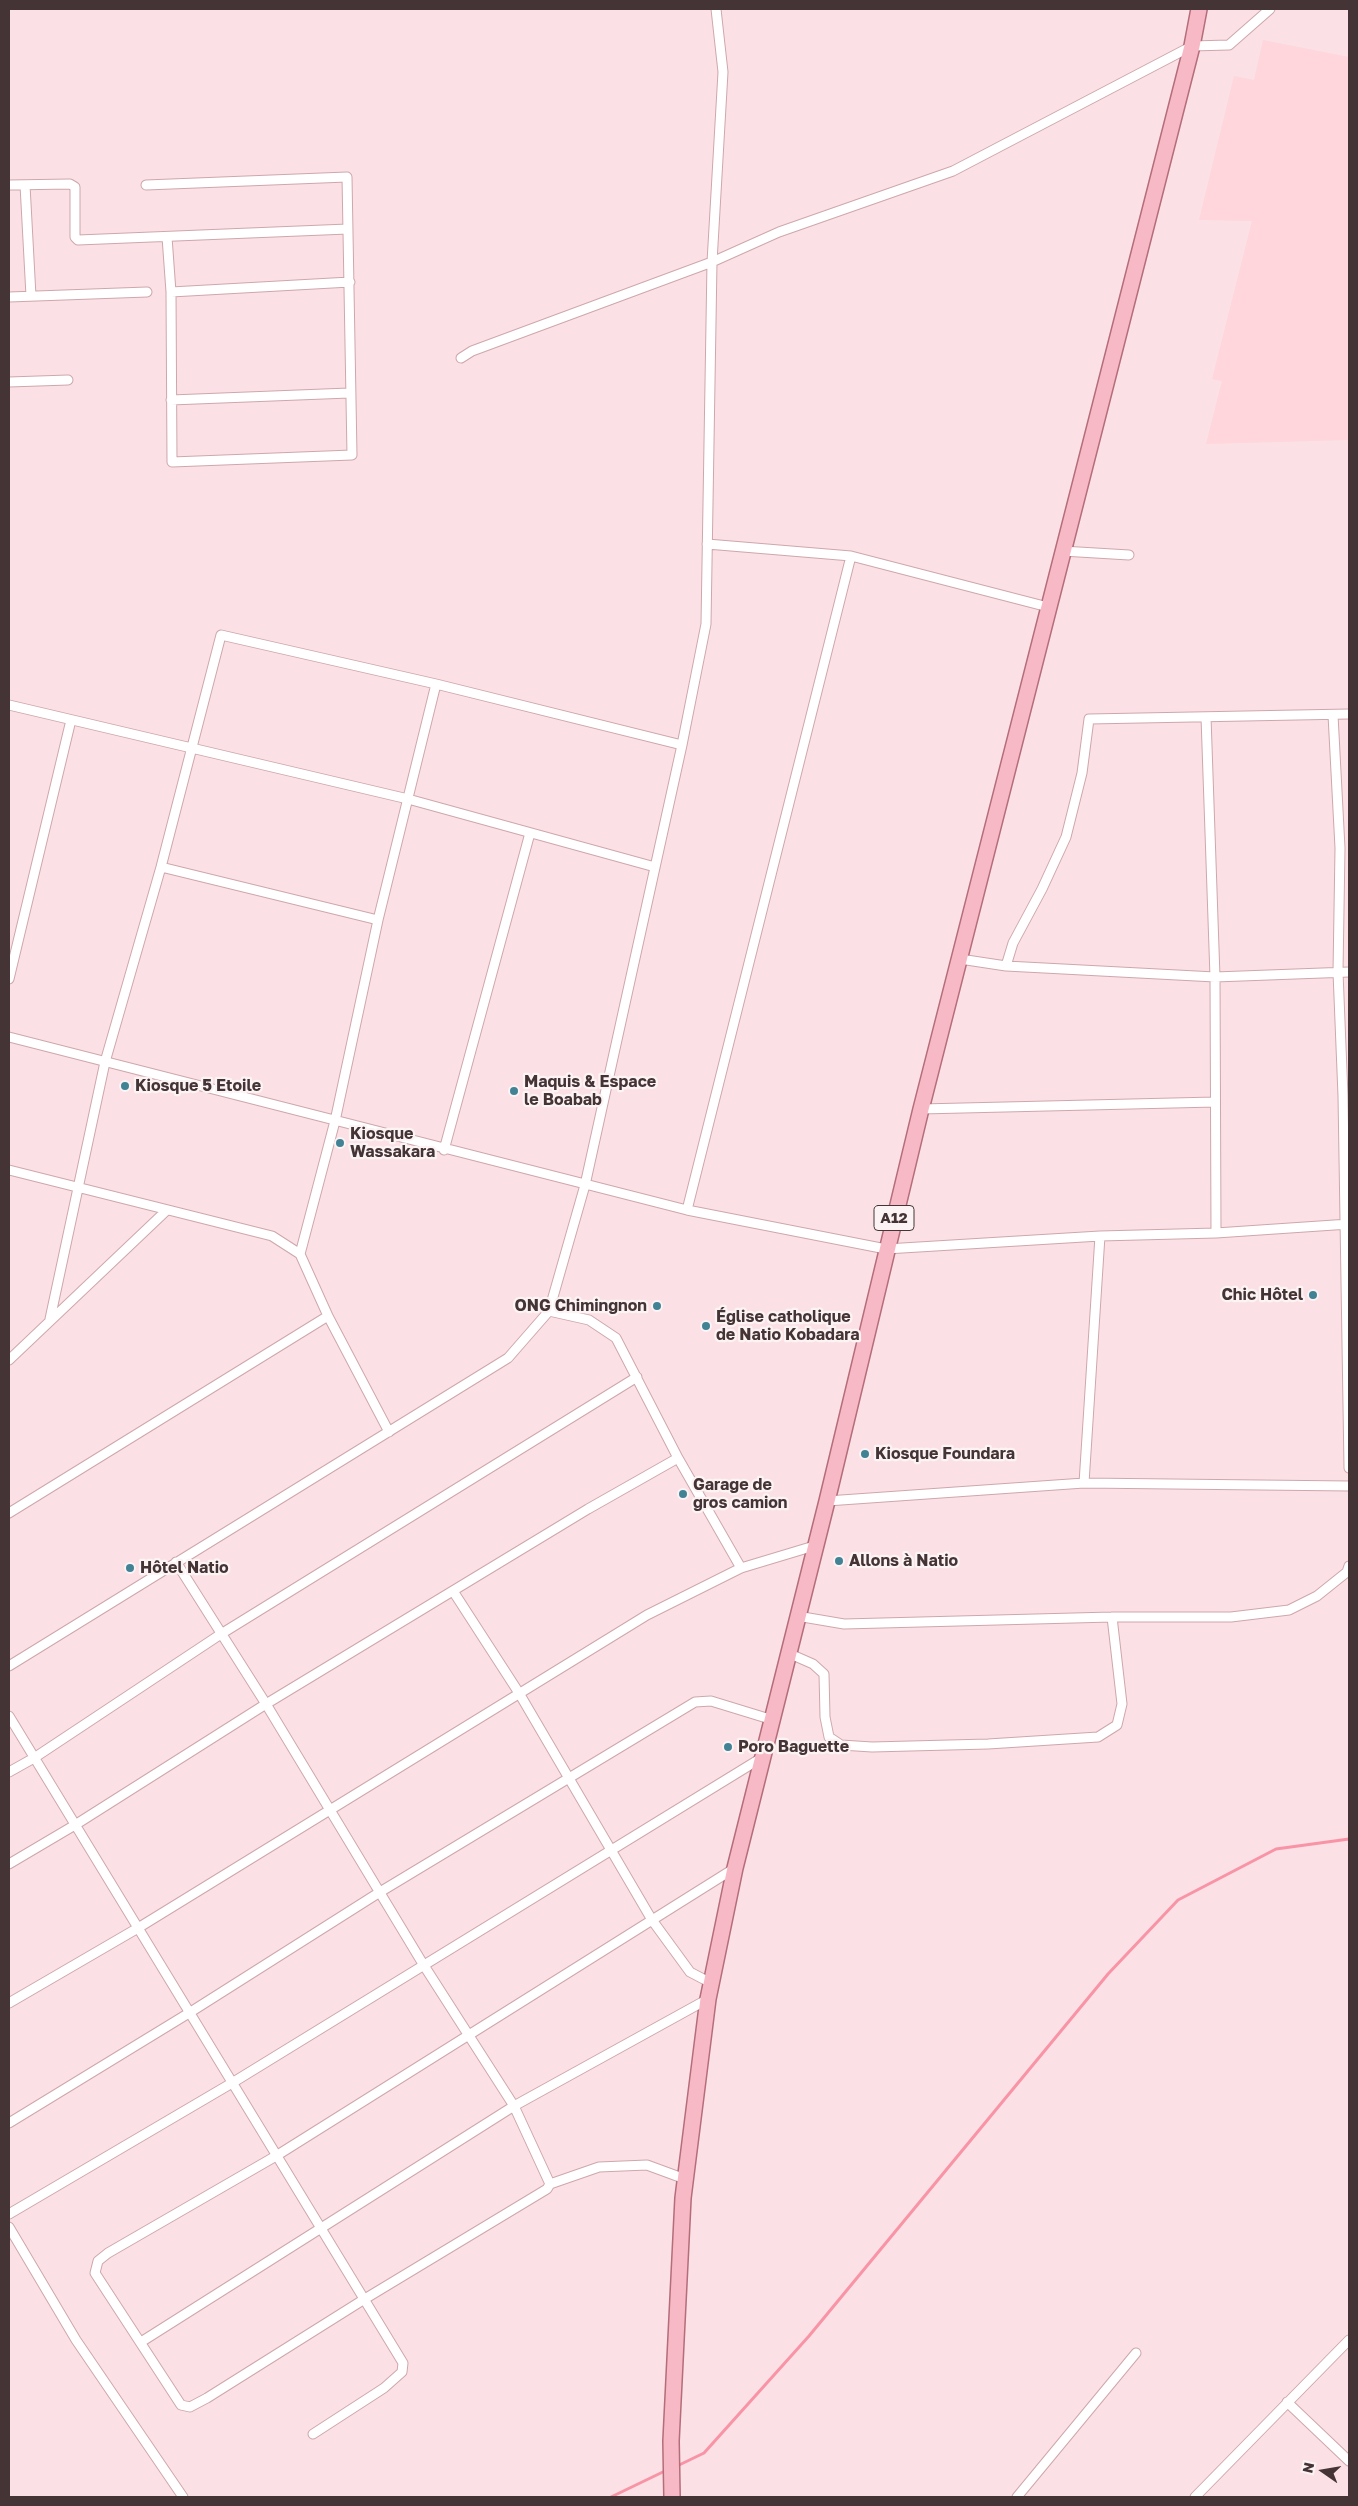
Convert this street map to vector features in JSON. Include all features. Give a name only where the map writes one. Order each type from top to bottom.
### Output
[{"type":"main road","name":"A12","points":[[672,2497],[671,2441],[678,2263],[685,2179],[708,1999],[735,1868],[773,1720],[814,1546],[827,1501],[921,1108],[1192,46],[1199,9]]},
{"type":"street","points":[[9,1666],[508,1358],[549,1311],[585,1185],[682,746],[706,624],[712,262],[723,72],[716,9]]},
{"type":"street","points":[[462,358],[472,351],[712,262],[779,232],[953,171],[1192,46],[1229,45],[1270,9]]},
{"type":"street","points":[[146,185],[347,177],[352,455],[172,462],[171,292],[167,237]]},
{"type":"street","points":[[9,185],[70,184],[75,186],[75,237],[78,240],[348,229]]},
{"type":"street","points":[[26,185],[31,296]]},
{"type":"street","points":[[171,292],[350,282]]},
{"type":"street","points":[[9,297],[147,292]]},
{"type":"street","points":[[9,382],[68,380]]},
{"type":"street","points":[[171,400],[350,393]]},
{"type":"street","points":[[707,544],[851,556],[1048,606]]},
{"type":"street","points":[[1062,551],[1129,555]]},
{"type":"street","points":[[687,1210],[851,556]]},
{"type":"street","points":[[50,1319],[105,1062],[160,867],[221,635],[436,684],[682,746]]},
{"type":"street","points":[[300,1254],[335,1121],[378,920],[436,684]]},
{"type":"street","points":[[9,705],[408,799],[655,867]]},
{"type":"street","points":[[1006,966],[1014,943],[1042,890],[1066,837],[1082,773],[1089,719],[1349,714]]},
{"type":"street","points":[[1333,715],[1345,848],[1338,972],[1346,1096],[1349,1468]]},
{"type":"street","points":[[1206,717],[1215,978],[1216,1233]]},
{"type":"street","points":[[9,979],[71,720]]},
{"type":"street","points":[[444,1150],[530,834]]},
{"type":"street","points":[[160,867],[378,920]]},
{"type":"street","points":[[960,959],[1006,966],[1215,978],[1349,972]]},
{"type":"street","points":[[9,1037],[444,1150],[687,1210],[886,1250],[1100,1236],[1216,1233],[1347,1224]]},
{"type":"street","points":[[921,1108],[1215,1102]]},
{"type":"street","points":[[9,1170],[272,1236],[300,1254],[328,1316],[389,1432]]},
{"type":"street","points":[[9,1360],[50,1319],[167,1210]]},
{"type":"street","points":[[1084,1483],[1100,1236]]},
{"type":"street","points":[[549,1311],[589,1320],[616,1338],[678,1458],[741,1568]]},
{"type":"street","points":[[9,1513],[328,1316]]},
{"type":"street","points":[[9,1772],[34,1758],[222,1634],[637,1377]]},
{"type":"street","points":[[9,1864],[75,1825],[266,1704],[678,1458]]},
{"type":"street","points":[[827,1501],[1084,1483],[1349,1486]]},
{"type":"street","points":[[9,2003],[138,1928],[648,1615],[741,1568],[814,1546]]},
{"type":"street","points":[[176,1562],[266,1704],[328,1810],[423,1964],[514,2106],[550,2184]]},
{"type":"street","points":[[797,1616],[844,1624],[1112,1617],[1231,1617],[1289,1610],[1317,1596],[1347,1572],[1349,1566]]},
{"type":"street","points":[[454,1591],[519,1693],[568,1778],[613,1849],[652,1920],[690,1972],[712,1984]]},
{"type":"street","points":[[788,1653],[813,1664],[824,1674],[825,1717],[829,1738],[841,1745],[872,1747],[988,1744],[1098,1737],[1117,1724],[1122,1704],[1112,1617]]},
{"type":"street","points":[[9,2123],[189,2013],[380,1892],[695,1702],[711,1701],[773,1720]]},
{"type":"street","points":[[9,1716],[403,2363],[402,2372],[384,2388],[314,2434]]},
{"type":"street","points":[[9,2214],[232,2083],[764,1756]]},
{"type":"street","points":[[685,2179],[647,2166],[599,2168],[550,2184],[548,2189],[190,2407],[180,2405],[95,2273],[98,2261],[276,2156],[735,1868]]},
{"type":"street","points":[[141,2342],[514,2106],[708,1999]]},
{"type":"street","points":[[9,2227],[76,2340],[183,2497]]},
{"type":"street","points":[[1195,2497],[1349,2340]]},
{"type":"street","points":[[1018,2497],[1136,2353]]},
{"type":"street","points":[[1287,2402],[1349,2461]]},
{"type":"shaded area","points":[[1263,40],[1349,57],[1349,440],[1206,444],[1222,381],[1212,379],[1252,221],[1199,220],[1234,76],[1254,80]]},
{"type":"waterway","points":[[675,2467],[704,2453],[809,2336],[1108,1974],[1178,1900],[1276,1849],[1349,1839]]},
{"type":"waterway","points":[[611,2497],[667,2470]]},
{"type":"place","name":"Kiosque 5 Etoile","points":[[125,1086]]},
{"type":"place","name":"Maquis & Espace le Boabab","points":[[514,1091]]},
{"type":"place","name":"Kiosque Wassakara","points":[[340,1143]]},
{"type":"place","name":"Chic Hôtel","points":[[1313,1295]]},
{"type":"place","name":"ONG Chimingnon","points":[[657,1306]]},
{"type":"place","name":"Église catholique de Natio Kobadara","points":[[706,1326]]},
{"type":"place","name":"Kiosque Foundara","points":[[865,1454]]},
{"type":"place","name":"Garage de gros camion","points":[[683,1494]]},
{"type":"place","name":"Allons à Natio","points":[[839,1561]]},
{"type":"place","name":"Hôtel Natio","points":[[130,1568]]},
{"type":"place","name":"Poro Baguette","points":[[728,1747]]}]
